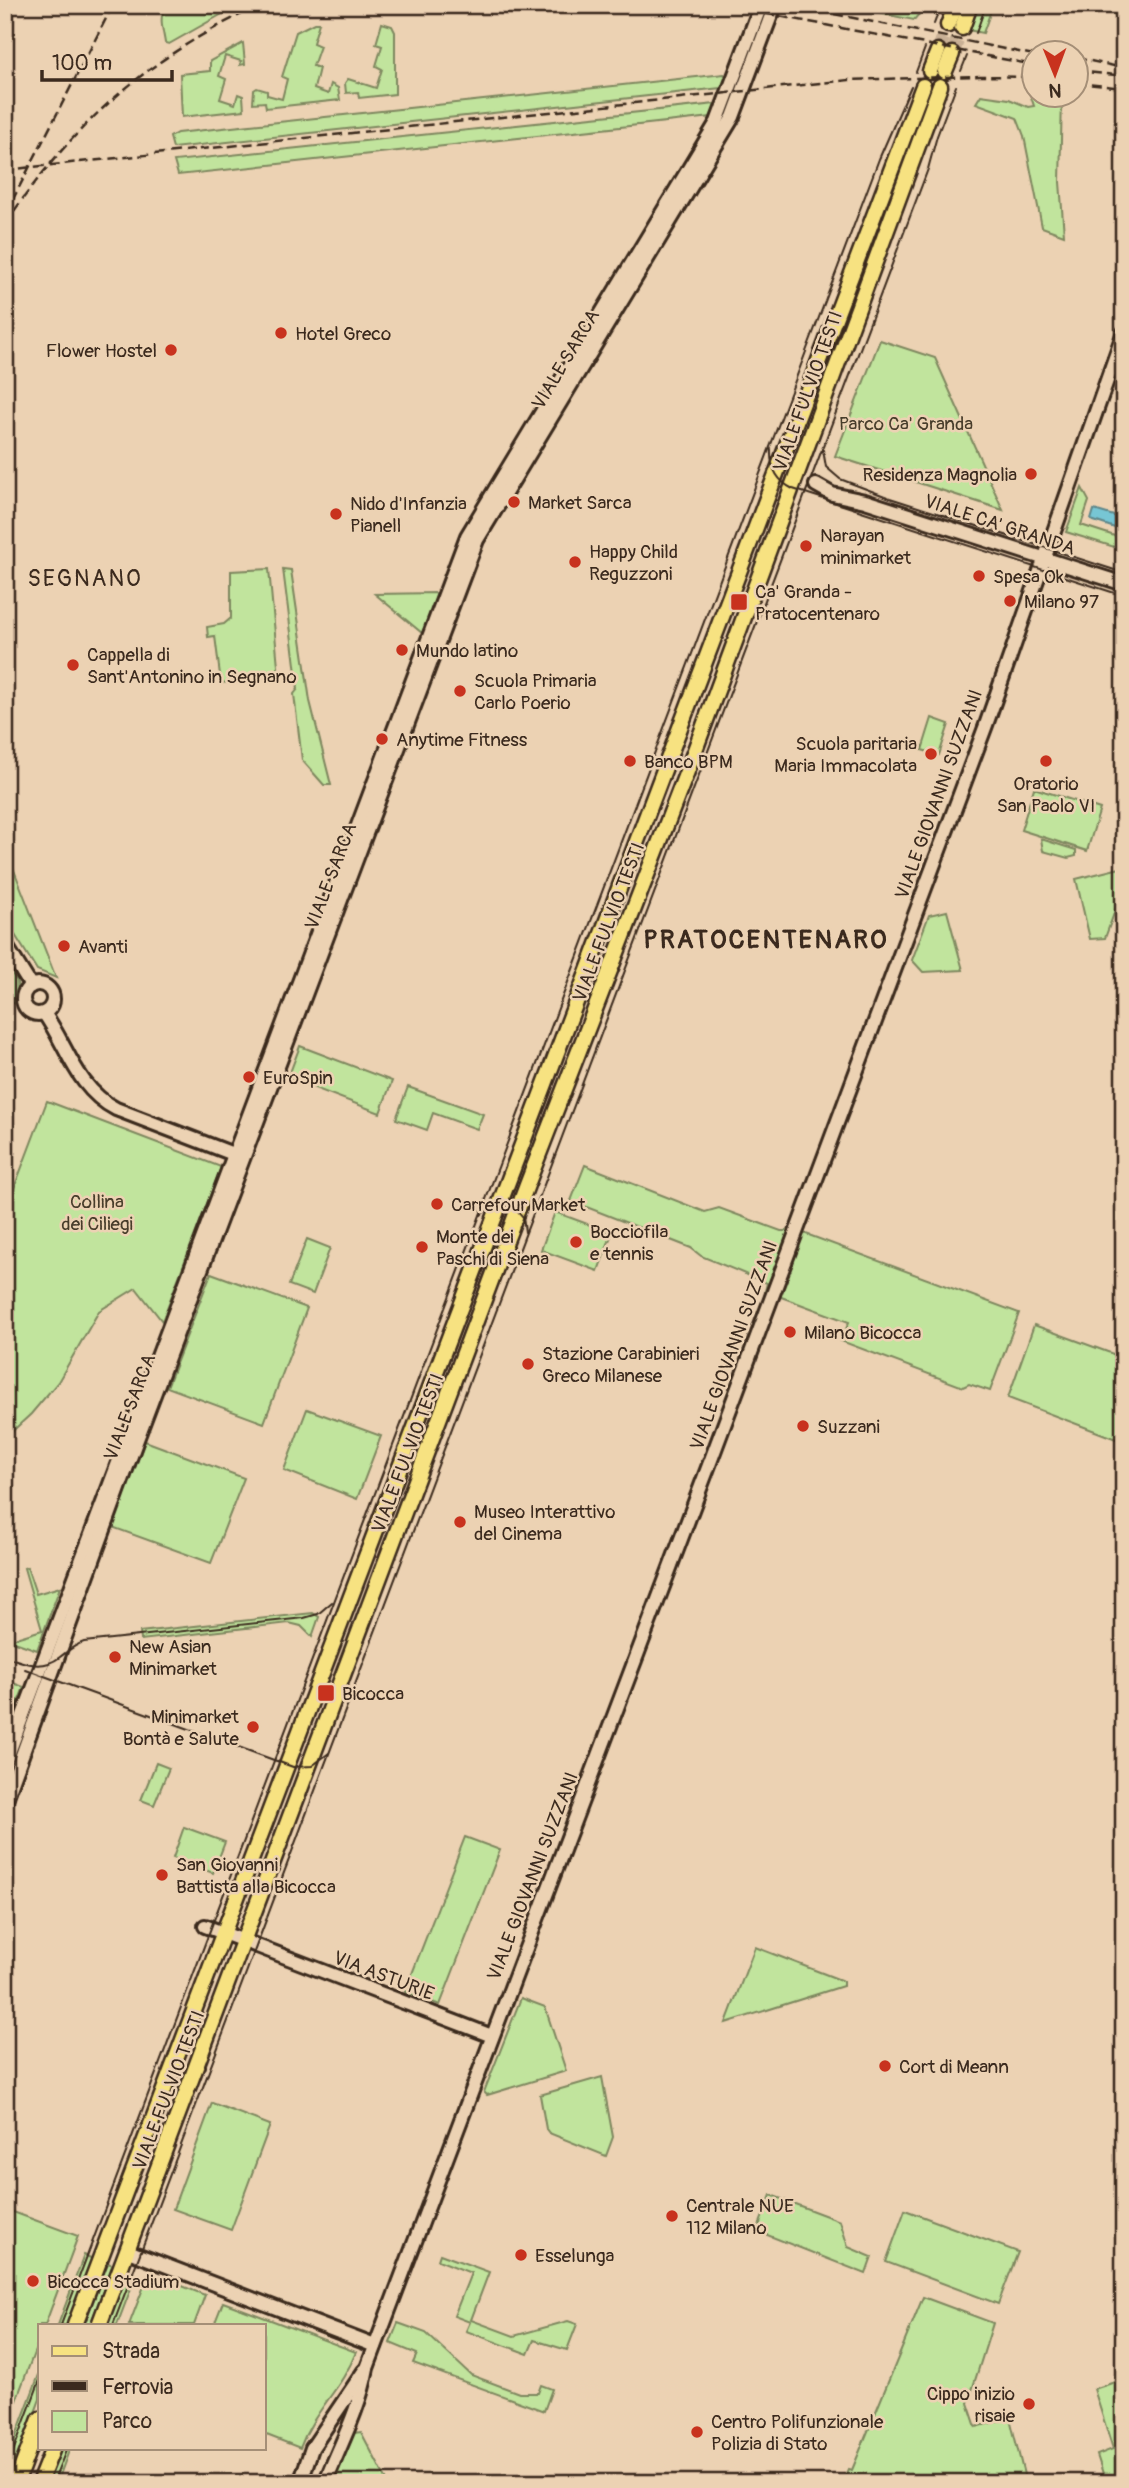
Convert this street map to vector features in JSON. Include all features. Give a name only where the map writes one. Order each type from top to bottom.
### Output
[{"type":"main road","points":[[956,5],[955,27],[970,5]]},
{"type":"main road","points":[[930,71],[945,53],[945,71]]},
{"type":"main road","name":"VIALE FULVIO TESTI","points":[[75,2324],[292,1758],[923,86]]},
{"type":"main road","name":"VIALE FULVIO TESTI","points":[[99,2324],[527,1185],[691,761],[940,86]]},
{"type":"main road","name":"VIALE CA' GRANDA","points":[[778,471],[795,477]]},
{"type":"main road","points":[[509,1178],[527,1185]]},
{"type":"main road","points":[[292,1758],[308,1770]]},
{"type":"main road","points":[[106,2242],[128,2251]]},
{"type":"main road","points":[[16,2483],[38,2424]]},
{"type":"main road","points":[[39,2483],[52,2450]]},
{"type":"street","name":"VIALE SARCA","points":[[5,1802],[467,536],[717,122],[761,5]]},
{"type":"street","name":"VIALE SARCA","points":[[5,1763],[477,540],[733,117],[775,5]]},
{"type":"street","name":"VIALE GIOVANNI SUZZANI","points":[[300,2483],[310,2476],[323,2483],[364,2386],[375,2346],[715,1450],[986,725],[1124,332]]},
{"type":"street","name":"VIALE CA' GRANDA","points":[[795,477],[836,495],[865,501],[1124,584]]},
{"type":"street","points":[[5,944],[31,986]]},
{"type":"street","points":[[43,985],[52,994],[52,1004],[44,1013],[36,1014],[25,1006],[24,995],[31,986],[43,985]]},
{"type":"street","points":[[44,1013],[84,1082],[100,1100],[116,1110],[239,1156]]},
{"type":"street","points":[[205,1926],[244,1942]]},
{"type":"street","name":"VIA ASTURIE","points":[[244,1942],[492,2036]]},
{"type":"street","points":[[128,2251],[375,2346]]},
{"type":"street","name":"VIALE GIOVANNI SUZZANI","points":[[300,2483],[312,2448],[367,2368]]},
{"type":"street","points":[[312,2448],[319,2463],[334,2460]]},
{"type":"green space","points":[[166,5],[238,5],[169,44],[165,43],[162,24]]},
{"type":"green space","points":[[836,5],[905,5],[916,9],[919,14],[914,20]]},
{"type":"green space","points":[[977,5],[993,5],[983,33],[968,30]]},
{"type":"green space","points":[[319,23],[313,43],[320,46],[313,66],[319,68],[314,89],[328,94],[331,84],[338,88],[340,100],[266,108],[265,102],[253,103],[254,90],[257,88],[267,91],[267,95],[282,99],[287,79],[282,77],[296,32]]},
{"type":"green space","points":[[382,23],[392,26],[395,32],[395,94],[359,98],[358,92],[346,93],[345,83],[348,79],[376,88],[382,69],[376,66],[382,46],[376,44]]},
{"type":"green space","points":[[243,43],[245,64],[240,65],[241,61],[225,56],[219,76],[226,79],[220,99],[235,104],[238,94],[243,96],[244,110],[182,117],[180,74],[210,71],[210,61]]},
{"type":"green space","points":[[724,74],[727,77],[721,88],[173,148],[170,137],[177,133]]},
{"type":"green space","points":[[981,95],[1009,99],[1020,104],[1020,108],[1062,108],[1060,182],[1064,235],[1042,227],[1024,136],[1017,118],[976,103]]},
{"type":"green space","points":[[716,104],[712,117],[178,175],[174,161]]},
{"type":"green space","name":"Parco Ca' Granda","points":[[880,340],[935,358],[1003,510],[835,456]]},
{"type":"green space","points":[[1082,488],[1089,501],[1081,525],[1124,539],[1124,550],[1066,532]]},
{"type":"green space","points":[[269,569],[279,677],[221,683],[215,636],[208,637],[207,627],[224,624],[231,618],[231,571]]},
{"type":"green space","points":[[283,569],[291,570],[310,701],[331,785],[324,785],[302,760],[294,694],[298,689]]},
{"type":"green space","points":[[438,593],[422,633],[375,594]]},
{"type":"green space","points":[[932,718],[949,724],[939,755],[922,750]]},
{"type":"green space","points":[[1034,788],[1100,809],[1087,851],[1021,830]]},
{"type":"green space","points":[[1041,839],[1076,850],[1076,856],[1068,858],[1043,851]]},
{"type":"green space","points":[[5,847],[56,978],[37,970],[5,919]]},
{"type":"green space","points":[[1124,867],[1124,886],[1105,938],[1090,939],[1076,879]]},
{"type":"green space","points":[[947,911],[963,970],[923,972],[912,960],[929,915]]},
{"type":"green space","points":[[5,964],[17,981],[18,1004],[5,1002]]},
{"type":"green space","points":[[300,1046],[392,1081],[380,1113],[288,1078]]},
{"type":"green space","points":[[408,1087],[483,1114],[477,1129],[433,1113],[427,1130],[396,1119]]},
{"type":"green space","name":"Collina dei Ciliegi","points":[[47,1101],[221,1167],[162,1321],[136,1288],[99,1311],[58,1382],[31,1414],[5,1438],[5,1212]]},
{"type":"green space","points":[[585,1165],[705,1212],[719,1208],[781,1231],[798,1231],[1019,1313],[990,1391],[969,1384],[963,1387],[841,1341],[849,1322],[765,1291],[767,1283],[701,1256],[691,1248],[571,1201]]},
{"type":"green space","name":"Bocciofila e tennis","points":[[555,1212],[612,1233],[598,1271],[541,1250]]},
{"type":"green space","points":[[307,1239],[330,1248],[313,1294],[289,1285]]},
{"type":"green space","points":[[211,1273],[307,1308],[264,1423],[167,1387]]},
{"type":"green space","points":[[1034,1325],[1124,1358],[1124,1442],[1008,1398]]},
{"type":"green space","points":[[307,1409],[381,1436],[357,1499],[284,1470]]},
{"type":"green space","points":[[145,1441],[244,1478],[211,1563],[112,1527]]},
{"type":"green space","points":[[27,1567],[36,1594],[60,1587],[37,1650],[9,1640],[42,1630],[24,1568]]},
{"type":"green space","points":[[313,1613],[319,1617],[312,1637],[301,1626],[289,1623],[141,1640],[140,1632]]},
{"type":"green space","points":[[5,1680],[24,1687],[5,1736]]},
{"type":"green space","points":[[156,1763],[169,1768],[154,1805],[141,1800]]},
{"type":"green space","points":[[184,1827],[225,1842],[213,1873],[173,1858]]},
{"type":"green space","points":[[465,1837],[500,1850],[440,2005],[405,1992]]},
{"type":"green space","points":[[755,1947],[843,1981],[843,1986],[726,2023]]},
{"type":"green space","points":[[521,1998],[545,2007],[566,2071],[487,2095],[484,2092]]},
{"type":"green space","points":[[602,2077],[613,2137],[606,2156],[549,2133],[540,2095]]},
{"type":"green space","points":[[212,2103],[270,2125],[231,2230],[173,2209]]},
{"type":"green space","points":[[771,2195],[840,2221],[848,2247],[872,2257],[866,2274],[757,2231]]},
{"type":"green space","name":"Bicocca Stadium","points":[[5,2209],[78,2236],[45,2324],[38,2324],[38,2342],[5,2430]]},
{"type":"green space","points":[[905,2210],[1018,2252],[998,2304],[886,2262]]},
{"type":"green space","points":[[440,2254],[489,2272],[471,2320],[514,2336],[568,2321],[577,2324],[567,2350],[534,2340],[528,2354],[466,2331],[470,2322],[454,2316],[471,2273],[438,2260]]},
{"type":"green space","points":[[84,2255],[93,2259],[68,2324],[58,2324]]},
{"type":"green space","points":[[108,2263],[113,2265],[90,2324],[84,2324]]},
{"type":"green space","points":[[125,2270],[136,2275],[117,2324],[104,2324]]},
{"type":"green space","points":[[149,2273],[205,2295],[194,2324],[129,2324]]},
{"type":"green space","points":[[923,2297],[993,2323],[968,2403],[976,2427],[1010,2418],[1026,2483],[842,2483],[848,2469],[852,2470]]},
{"type":"green space","points":[[223,2302],[356,2352],[300,2448],[266,2435],[266,2324],[214,2324]]},
{"type":"green space","points":[[398,2323],[426,2333],[471,2375],[519,2393],[538,2393],[541,2385],[552,2389],[544,2411],[413,2363],[417,2354],[390,2343]]},
{"type":"green space","points":[[38,2377],[38,2404],[9,2483],[5,2483],[5,2465]]},
{"type":"green space","points":[[1124,2379],[1124,2483],[1106,2483],[1097,2455],[1113,2449],[1094,2389]]},
{"type":"green space","points":[[361,2432],[388,2483],[334,2483],[354,2433]]},
{"type":"green space","points":[[57,2450],[69,2450],[57,2483],[45,2483]]},
{"type":"water","points":[[1094,510],[1124,519],[1124,531],[1091,520]]},
{"type":"tunnel","points":[[938,51],[948,25]]},
{"type":"tunnel","points":[[952,54],[962,28]]},
{"type":"tram line","points":[[934,24],[941,5]]},
{"type":"tram line","points":[[976,33],[986,5]]},
{"type":"tram line","points":[[916,72],[925,48]]},
{"type":"tram line","points":[[961,71],[967,56]]},
{"type":"tram line","points":[[61,2324],[879,159],[911,86]]},
{"type":"tram line","points":[[113,2324],[928,169],[956,86]]},
{"type":"tram line","points":[[771,449],[776,473],[793,489],[1124,596]]},
{"type":"tram line","points":[[823,450],[826,467],[840,479],[890,498],[1124,573]]},
{"type":"tram line","points":[[481,1215],[491,1207],[508,1205],[523,1217],[525,1232]]},
{"type":"tram line","points":[[5,1656],[40,1665],[53,1661],[84,1642],[304,1618],[318,1614],[332,1602]]},
{"type":"tram line","points":[[25,1669],[293,1767],[312,1766],[329,1753]]},
{"type":"tram line","points":[[5,2473],[38,2385]]},
{"type":"tram line","points":[[53,2483],[66,2450]]},
{"type":"railway","points":[[12,201],[113,5]]},
{"type":"railway","points":[[5,224],[58,155],[117,96],[184,46],[261,5]]},
{"type":"railway","points":[[721,5],[1020,62]]},
{"type":"railway","points":[[790,5],[1020,52]]},
{"type":"railway","points":[[1090,61],[1124,68]]},
{"type":"railway","points":[[1090,72],[1117,75]]},
{"type":"railway","points":[[5,170],[849,80],[1020,77]]},
{"type":"railway","points":[[1090,84],[1124,88]]},
{"type":"place","name":"Hotel Greco","points":[[281,333]]},
{"type":"place","name":"Flower Hostel","points":[[171,350]]},
{"type":"place","name":"Residenza Magnolia","points":[[1031,474]]},
{"type":"place","name":"Market Sarca","points":[[514,502]]},
{"type":"place","name":"Nido d'Infanzia Pianell","points":[[336,514]]},
{"type":"place","name":"Narayan minimarket","points":[[806,546]]},
{"type":"place","name":"Happy Child Reguzzoni","points":[[575,562]]},
{"type":"place","name":"Spesa Ok","points":[[979,576]]},
{"type":"place","name":"Milano 97","points":[[1010,601]]},
{"type":"place","name":"Ca' Granda - Pratocentenaro","points":[[739,602]]},
{"type":"place","name":"Mundo latino","points":[[402,650]]},
{"type":"place","name":"Cappella di Sant'Antonino in Segnano","points":[[73,665]]},
{"type":"place","name":"Scuola Primaria Carlo Poerio","points":[[460,691]]},
{"type":"place","name":"Anytime Fitness","points":[[382,739]]},
{"type":"place","name":"Scuola paritaria Maria Immacolata","points":[[931,754]]},
{"type":"place","name":"Banco BPM","points":[[630,761]]},
{"type":"place","name":"Oratorio San Paolo VI","points":[[1046,761]]},
{"type":"place","name":"Avanti","points":[[64,946]]},
{"type":"place","name":"EuroSpin","points":[[249,1077]]},
{"type":"place","name":"Carrefour Market","points":[[437,1204]]},
{"type":"place","name":"Bocciofila e tennis","points":[[576,1242]]},
{"type":"place","name":"Monte dei Paschi di Siena","points":[[422,1247]]},
{"type":"place","name":"Milano Bicocca","points":[[790,1332]]},
{"type":"place","name":"Stazione Carabinieri Greco Milanese","points":[[528,1364]]},
{"type":"place","name":"Suzzani","points":[[803,1426]]},
{"type":"place","name":"Museo Interattivo del Cinema","points":[[460,1522]]},
{"type":"place","name":"New Asian Minimarket","points":[[115,1657]]},
{"type":"place","name":"Bicocca","points":[[326,1693]]},
{"type":"place","name":"Minimarket Bontà e Salute","points":[[253,1727]]},
{"type":"place","name":"San Giovanni Battista alla Bicocca","points":[[162,1875]]},
{"type":"place","name":"Cort di Meann","points":[[885,2066]]},
{"type":"place","name":"Centrale NUE 112 Milano","points":[[672,2216]]},
{"type":"place","name":"Esselunga","points":[[521,2255]]},
{"type":"place","name":"Bicocca Stadium","points":[[33,2281]]},
{"type":"place","name":"Cippo inizio risaie","points":[[1029,2404]]},
{"type":"place","name":"Centro Polifunzionale Polizia di Stato","points":[[697,2432]]},
{"type":"district","name":"SEGNANO","points":[[85,578]]},
{"type":"district","name":"PRATOCENTENARO","points":[[766,939]]}]
